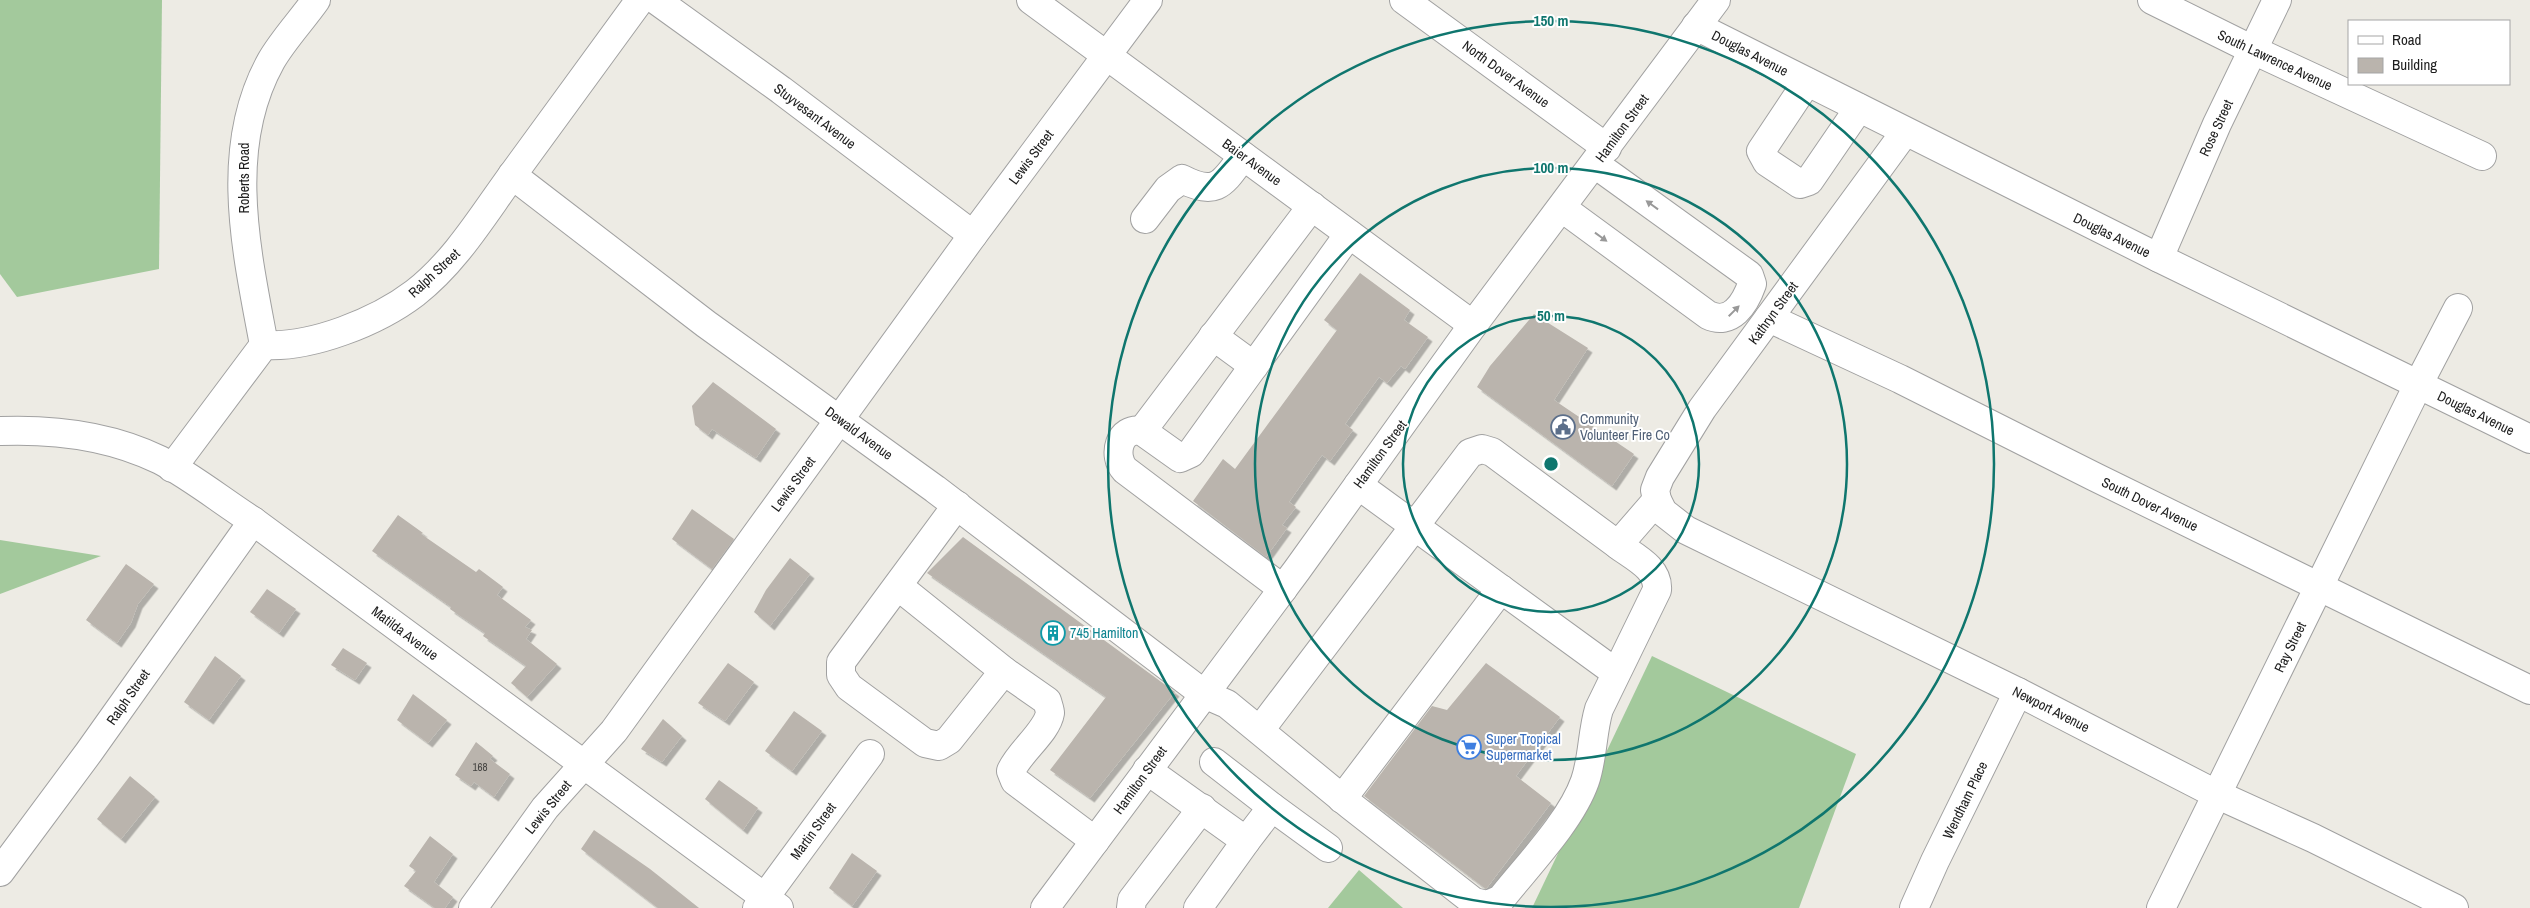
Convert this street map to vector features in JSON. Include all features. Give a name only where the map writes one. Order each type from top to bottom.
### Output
[{"type":"street","name":"Roberts Road","points":[[264,345],[249,261],[242,200],[244,134],[259,86],[271,60],[316,0]]},
{"type":"street","name":"Ralph Street","points":[[264,345],[284,346],[351,328],[380,314],[415,293],[460,248],[640,0]]},
{"type":"street","name":"Stuyvesant Avenue","points":[[656,0],[781,90],[973,235]]},
{"type":"street","name":"Baier Avenue","points":[[1031,0],[1473,325]]},
{"type":"street","name":"Lewis Street","points":[[473,908],[545,808],[614,731],[973,235],[1148,0]]},
{"type":"street","name":"North Dover Avenue","points":[[1404,0],[1601,156],[1748,276],[1752,284],[1748,294],[1731,316],[1718,320],[1708,315],[1562,208]]},
{"type":"street","name":"Hamilton Street","points":[[1051,906],[1095,841],[1283,589],[1473,325],[1716,0]]},
{"type":"street","name":"South Lawrence Avenue","points":[[2152,0],[2253,50],[2482,156]]},
{"type":"street","name":"Rose Street","points":[[2159,258],[2277,0]]},
{"type":"street","name":"Douglas Avenue","points":[[1696,26],[2159,258],[2530,439]]},
{"type":"street","points":[[1807,82],[1761,151],[1767,162],[1800,184],[1809,181],[1859,108]]},
{"type":"street","name":"Kathryn Street","points":[[1657,500],[1655,490],[1660,477],[1702,410],[1905,132]]},
{"type":"street","points":[[1145,219],[1175,183],[1182,179],[1193,185],[1212,188],[1222,184],[1243,156]]},
{"type":"street","name":"Dewald Avenue","points":[[512,175],[706,324],[957,506],[1204,694],[1227,704],[1342,799],[1474,902],[1487,905],[1501,899],[1574,806],[1586,779],[1593,730],[1599,709],[1615,672],[1657,590],[1658,580],[1653,571],[1618,545]]},
{"type":"street","points":[[1142,431],[1312,206]]},
{"type":"street","points":[[1283,589],[1120,465],[1118,450],[1127,432],[1135,430],[1142,431],[1177,456],[1185,457],[1191,453],[1349,234]]},
{"type":"street","name":"Ray Street","points":[[2161,908],[2418,385],[2458,308]]},
{"type":"street","name":"South Dover Avenue","points":[[1769,318],[1900,379],[2095,477],[2530,690]]},
{"type":"street","points":[[1213,336],[1254,366]]},
{"type":"street","points":[[172,468],[264,345]]},
{"type":"street","name":"Matilda Avenue","points":[[0,431],[24,430],[85,436],[115,442],[172,468],[252,521],[767,904]]},
{"type":"street","points":[[1260,730],[1470,453],[1482,449],[1492,452],[1618,545],[1657,500]]},
{"type":"street","points":[[1358,485],[1615,672]]},
{"type":"street","name":"Newport Avenue","points":[[1657,500],[1663,512],[1686,530],[2018,692],[2216,794],[2313,838],[2454,908]]},
{"type":"street","points":[[957,506],[841,662],[841,675],[849,687],[925,743],[939,746],[949,740],[1004,670]]},
{"type":"street","name":"Ralph Street","points":[[0,872],[89,752],[252,521]]},
{"type":"street","points":[[898,586],[1004,670],[1047,701],[1050,713],[1045,725],[1015,761],[1011,771],[1015,781],[1095,841]]},
{"type":"street","points":[[1342,799],[1501,589]]},
{"type":"street","name":"Wendham Place","points":[[1914,908],[1934,861],[2018,692]]},
{"type":"street","name":"Martin Street","points":[[767,904],[870,754]]},
{"type":"street","points":[[1214,762],[1328,848]]},
{"type":"street","points":[[1147,770],[1246,841]]},
{"type":"street","points":[[1198,908],[1272,807]]},
{"type":"street","points":[[1131,908],[1132,900],[1202,808]]},
{"type":"green space","points":[[0,0],[162,0],[159,269],[17,297],[0,274]]},
{"type":"green space","points":[[0,540],[101,556],[0,594]]},
{"type":"green space","points":[[1652,656],[1856,754],[1799,908],[1532,908]]},
{"type":"green space","points":[[1359,870],[1403,908],[1328,908]]},
{"type":"building","points":[[1360,273],[1410,310],[1404,320],[1428,337],[1405,369],[1401,366],[1387,383],[1379,377],[1345,424],[1353,430],[1330,461],[1322,455],[1289,502],[1296,507],[1282,525],[1287,528],[1266,557],[1193,501],[1223,459],[1235,469],[1337,330],[1324,320]]},
{"type":"building","name":"Community Volunteer Fire Co","points":[[1534,314],[1588,348],[1554,400],[1634,454],[1612,486],[1477,387],[1490,366]]},
{"type":"building","points":[[713,382],[776,429],[756,458],[712,429],[708,435],[695,425],[692,406]]},
{"type":"building","points":[[692,509],[734,539],[712,569],[672,539]]},
{"type":"building","points":[[398,515],[423,533],[421,534],[476,572],[479,569],[503,587],[497,595],[531,620],[525,627],[532,630],[526,639],[557,664],[527,697],[511,683],[526,666],[483,636],[485,633],[450,609],[451,607],[372,551]]},
{"type":"building","name":"745 Hamilton","points":[[963,537],[1175,692],[1090,798],[1050,770],[1106,697],[927,573]]},
{"type":"building","points":[[790,558],[810,574],[770,626],[754,612],[766,590]]},
{"type":"building","points":[[126,564],[154,584],[138,604],[131,623],[117,643],[86,620]]},
{"type":"building","points":[[267,589],[296,609],[279,633],[250,612]]},
{"type":"building","points":[[343,648],[367,663],[355,680],[331,665]]},
{"type":"building","points":[[215,656],[241,676],[209,720],[184,702]]},
{"type":"building","points":[[728,663],[754,682],[725,721],[698,703]]},
{"type":"building","name":"Super Tropical Supermarket","points":[[1486,663],[1560,717],[1516,776],[1551,803],[1486,889],[1364,796],[1432,706],[1447,710]]},
{"type":"building","points":[[413,694],[447,720],[428,743],[397,720]]},
{"type":"building","points":[[794,711],[822,731],[792,771],[765,751]]},
{"type":"building","points":[[663,719],[682,736],[662,762],[641,749]]},
{"type":"building","points":[[476,742],[493,756],[490,759],[510,774],[494,797],[474,782],[471,786],[455,775]]},
{"type":"building","points":[[130,776],[155,797],[121,839],[97,819]]},
{"type":"building","points":[[719,780],[758,808],[743,830],[705,799]]},
{"type":"building","points":[[594,830],[650,869],[699,908],[658,908],[581,849]]},
{"type":"building","points":[[430,836],[453,854],[434,882],[453,897],[445,908],[435,908],[404,886],[416,871],[409,866]]},
{"type":"building","points":[[852,853],[877,871],[852,906],[829,888]]},
{"type":"place","name":"Community Volunteer Fire Co","points":[[1563,427]]},
{"type":"place","name":"745 Hamilton","points":[[1053,633]]},
{"type":"place","name":"Super Tropical Supermarket","points":[[1469,747]]}]
